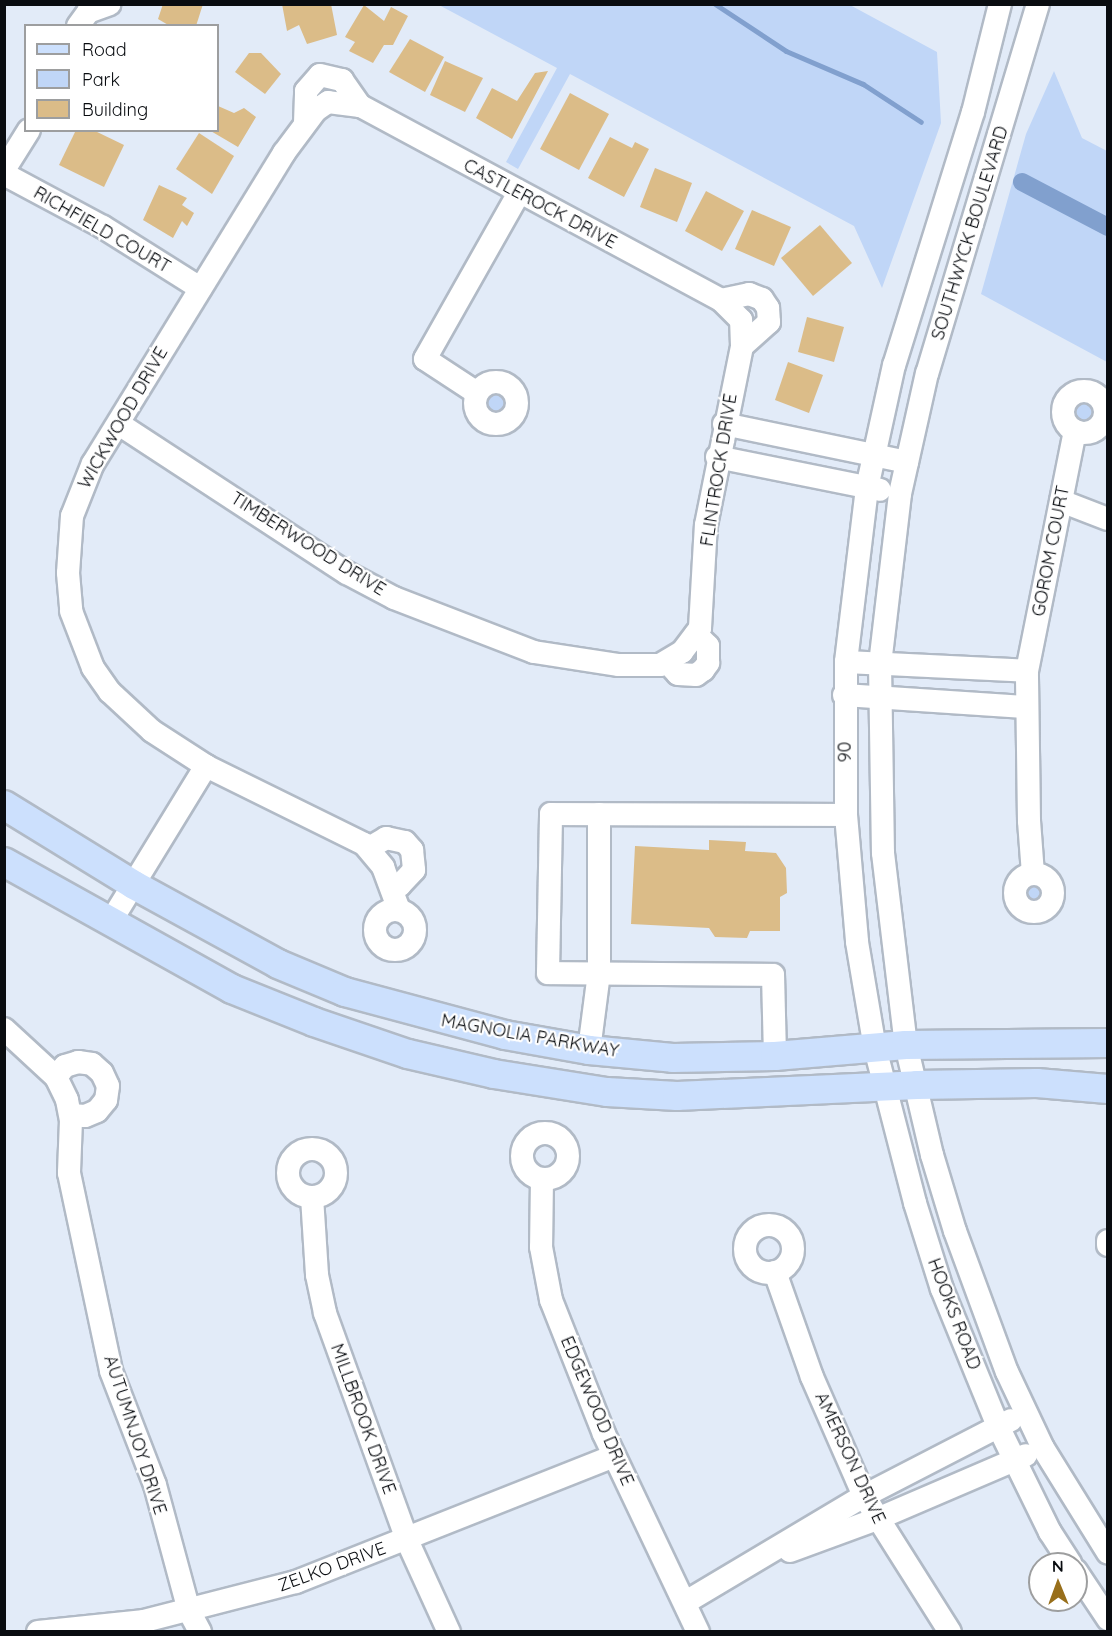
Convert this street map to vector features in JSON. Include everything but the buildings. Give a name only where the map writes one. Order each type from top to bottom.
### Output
[{"type":"main road","name":"MAGNOLIA PARKWAY","points":[[4,805],[134,885],[278,964],[345,992],[435,1019],[589,1050],[673,1058],[775,1056],[906,1045],[1107,1043]]},
{"type":"main road","points":[[4,862],[232,989],[314,1022],[408,1054],[494,1074],[607,1092],[677,1096],[917,1085],[1038,1083],[1107,1089]]},
{"type":"street","points":[[73,4],[76,24]]},
{"type":"street","points":[[78,24],[88,12],[110,4]]},
{"type":"street","name":"SOUTHWYCK BOULEVARD","points":[[873,455],[894,365],[973,112],[1000,4]]},
{"type":"street","name":"SOUTHWYCK BOULEVARD","points":[[907,462],[927,373],[1038,4]]},
{"type":"street","name":"CASTLEROCK DRIVE","points":[[305,123],[306,91],[320,75],[342,80],[360,106]]},
{"type":"street","name":"CASTLEROCK DRIVE","points":[[328,102],[360,106],[721,300],[741,320]]},
{"type":"street","name":"WICKWOOD DRIVE","points":[[328,102],[305,123],[93,463],[72,516],[68,546],[71,611],[80,641],[110,692],[152,731],[206,766],[369,848]]},
{"type":"street","points":[[4,172],[28,132]]},
{"type":"street","name":"RICHFIELD COURT","points":[[4,172],[103,227],[200,288]]},
{"type":"street","points":[[477,393],[425,359],[519,193]]},
{"type":"street","points":[[721,300],[749,294],[762,299],[768,308],[769,322],[742,346]]},
{"type":"street","name":"FLINTROCK DRIVE","points":[[682,649],[700,628],[706,525],[717,457],[742,346],[741,320]]},
{"type":"street","points":[[894,365],[927,373]]},
{"type":"street","name":"TIMBERWOOD DRIVE","points":[[119,424],[347,573],[394,598],[534,652],[619,665],[660,665],[682,649]]},
{"type":"street","points":[[724,424],[907,462]]},
{"type":"street","name":"GOROM COURT","points":[[1033,874],[1025,706],[1027,671],[1075,431]]},
{"type":"street","name":"90","points":[[873,455],[867,488],[844,695],[846,815],[857,942],[874,1048]]},
{"type":"street","points":[[717,457],[900,494]]},
{"type":"street","name":"90","points":[[906,1045],[883,853],[879,698],[880,664],[900,494],[907,462]]},
{"type":"street","points":[[1061,501],[1107,519]]},
{"type":"street","points":[[846,662],[1027,671]]},
{"type":"street","points":[[844,695],[1025,706]]},
{"type":"street","points":[[111,921],[206,766]]},
{"type":"street","points":[[775,1056],[773,975],[548,973],[550,814],[846,815]]},
{"type":"street","points":[[589,1050],[599,973],[599,814]]},
{"type":"street","points":[[391,887],[400,885],[414,870],[412,850],[405,842],[386,838],[369,848],[383,867],[399,910]]},
{"type":"street","name":"AUTUMNJOY DRIVE","points":[[4,1029],[56,1077],[71,1115],[69,1173],[111,1371],[155,1485],[189,1611],[201,1632]]},
{"type":"street","name":"HOOKS ROAD","points":[[906,1045],[932,1155],[955,1231],[1007,1372],[1028,1412],[1043,1448],[1107,1553]]},
{"type":"street","name":"HOOKS ROAD","points":[[874,1048],[882,1088],[942,1289],[998,1426],[1064,1552]]},
{"type":"street","points":[[56,1077],[65,1066],[85,1063],[102,1073],[108,1086],[106,1100],[97,1111],[85,1116],[71,1115]]},
{"type":"street","name":"EDGEWOOD DRIVE","points":[[542,1179],[544,1276],[614,1456],[686,1602],[698,1632]]},
{"type":"street","name":"MILLBROOK DRIVE","points":[[312,1197],[316,1275],[325,1314],[407,1539],[449,1632]]},
{"type":"street","name":"AMERSON DRIVE","points":[[775,1272],[813,1377],[864,1496],[877,1520],[950,1632]]},
{"type":"street","points":[[686,1602],[768,1556],[864,1496],[1028,1412]]},
{"type":"street","points":[[768,1556],[810,1546],[877,1520],[1043,1448]]},
{"type":"street","name":"ZELKO DRIVE","points":[[38,1632],[99,1630],[189,1611],[296,1582],[614,1456]]},
{"type":"street","points":[[1088,1590],[1107,1619]]},
{"type":"green space","points":[[439,5],[850,5],[937,52],[941,123],[882,288],[854,226],[570,74],[518,169],[506,162],[557,68]]},
{"type":"green space","points":[[1054,71],[1082,138],[1107,151],[1107,362],[981,294],[1026,134]]},
{"type":"green space","points":[[499,383],[514,389],[520,404],[514,419],[499,425],[484,419],[478,404],[484,389]]},
{"type":"green space","points":[[1085,398],[1100,404],[1106,419],[1100,434],[1085,440],[1070,434],[1064,419],[1070,404]]},
{"type":"green space","points":[[1035,881],[1044,884],[1047,893],[1044,902],[1035,905],[1026,902],[1023,893],[1026,884]]},
{"type":"waterway","points":[[715,4],[786,51],[863,84],[921,122]]},
{"type":"waterway","points":[[1022,182],[1108,227]]}]
